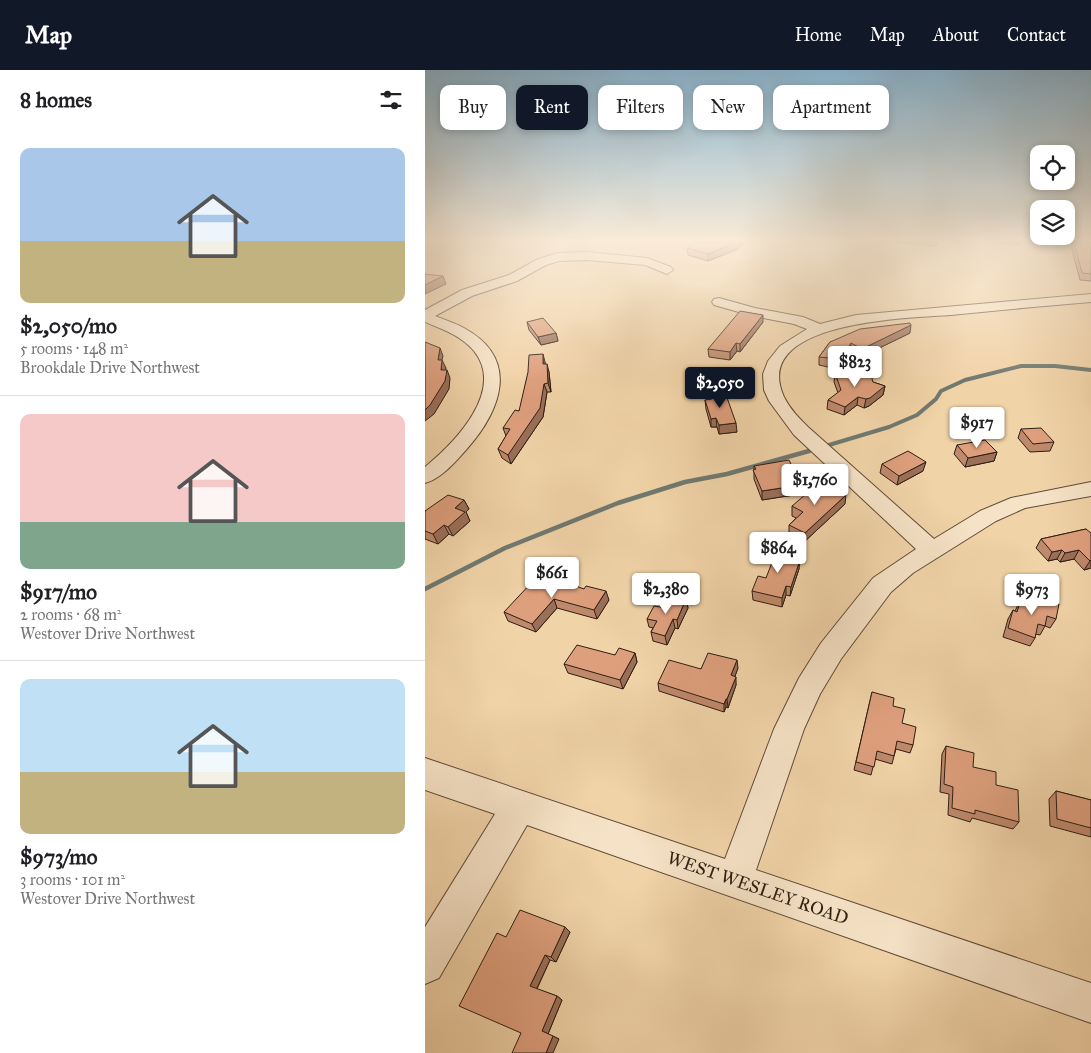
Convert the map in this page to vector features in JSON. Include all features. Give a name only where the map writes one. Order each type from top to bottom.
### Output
[{"type":"street","points":[[425,316],[467,293],[483,288]]},
{"type":"street","points":[[932,550],[801,431],[785,413],[773,392],[772,373],[781,355],[796,340],[819,329],[843,321],[1091,298]]},
{"type":"street","points":[[719,302],[753,312],[798,320],[819,329]]},
{"type":"street","points":[[425,316],[458,329],[482,348],[489,360],[493,390],[487,408],[470,434],[453,453],[425,478]]},
{"type":"street","points":[[735,880],[789,729],[809,688],[826,659],[882,585],[905,566],[988,516],[1019,503],[1045,496],[1091,489]]},
{"type":"street","name":"WEST WESLEY ROAD","points":[[425,774],[1091,1003]]},
{"type":"street","points":[[425,964],[519,806]]},
{"type":"building","points":[[740,311],[763,315],[740,344],[736,343],[730,352],[708,349]]},
{"type":"building","points":[[543,318],[556,333],[538,337],[527,322]]},
{"type":"building","points":[[910,323],[911,325],[862,349],[851,343],[842,358],[831,364],[829,358],[819,357],[830,342],[860,329]]},
{"type":"building","points":[[425,342],[440,348],[438,360],[442,360],[441,370],[447,370],[445,381],[425,410]]},
{"type":"building","points":[[543,354],[543,364],[547,364],[548,383],[544,384],[540,408],[508,455],[498,449],[510,429],[503,428],[515,410],[519,411],[528,372],[529,355]]},
{"type":"building","points":[[870,372],[873,382],[885,386],[870,398],[858,397],[845,407],[828,400],[841,390],[835,373]]},
{"type":"building","points":[[725,392],[736,423],[719,425],[716,418],[711,419],[705,400],[712,399],[711,394]]},
{"type":"building","points":[[1041,428],[1054,442],[1033,444],[1021,429]]},
{"type":"building","points":[[985,440],[997,452],[968,458],[957,445]]},
{"type":"building","points":[[908,451],[926,462],[899,476],[882,464]]},
{"type":"building","points":[[789,460],[801,485],[762,491],[753,470],[756,469],[754,466]]},
{"type":"building","points":[[819,483],[846,495],[805,533],[789,525],[803,512],[792,506]]},
{"type":"building","points":[[448,495],[464,500],[455,508],[465,512],[448,527],[444,525],[433,534],[425,531],[425,511]]},
{"type":"building","points":[[1086,529],[1091,533],[1090,561],[1079,550],[1065,553],[1062,550],[1052,552],[1041,539]]},
{"type":"building","points":[[778,547],[796,551],[789,557],[800,560],[791,587],[786,586],[782,598],[752,591],[758,576],[766,578]]},
{"type":"building","points":[[551,577],[584,589],[586,586],[606,591],[594,610],[554,599],[532,624],[504,612],[533,581],[544,585]]},
{"type":"building","points":[[672,596],[686,599],[677,620],[673,619],[665,636],[651,632],[657,621],[647,619],[654,606],[666,608]]},
{"type":"building","points":[[1040,598],[1059,604],[1056,619],[1047,616],[1045,626],[1038,624],[1035,638],[1008,628],[1013,610],[1017,612],[1021,599],[1038,605]]},
{"type":"building","points":[[577,645],[615,655],[619,648],[635,653],[620,680],[564,664]]},
{"type":"building","points":[[708,653],[737,660],[731,675],[736,677],[724,704],[658,683],[669,660],[701,669]]},
{"type":"building","points":[[872,692],[894,698],[893,706],[905,709],[902,723],[916,727],[913,745],[897,741],[894,756],[877,751],[874,767],[856,762]]},
{"type":"building","points":[[946,746],[974,753],[973,767],[996,772],[996,785],[1018,790],[1019,822],[975,810],[975,814],[952,808],[953,787],[944,784]]},
{"type":"building","points":[[1056,791],[1091,800],[1091,828],[1057,819]]},
{"type":"building","points":[[520,910],[565,927],[551,957],[545,955],[530,986],[557,996],[542,1031],[553,1036],[546,1053],[512,1053],[521,1033],[459,1006],[497,933],[506,937]]},
{"type":"waterway","points":[[829,445],[889,427],[917,415],[936,399],[941,391],[965,380],[1021,366],[1055,366],[1091,370]]},
{"type":"waterway","points":[[425,589],[505,548],[618,503],[685,482],[727,474],[809,451]]}]
